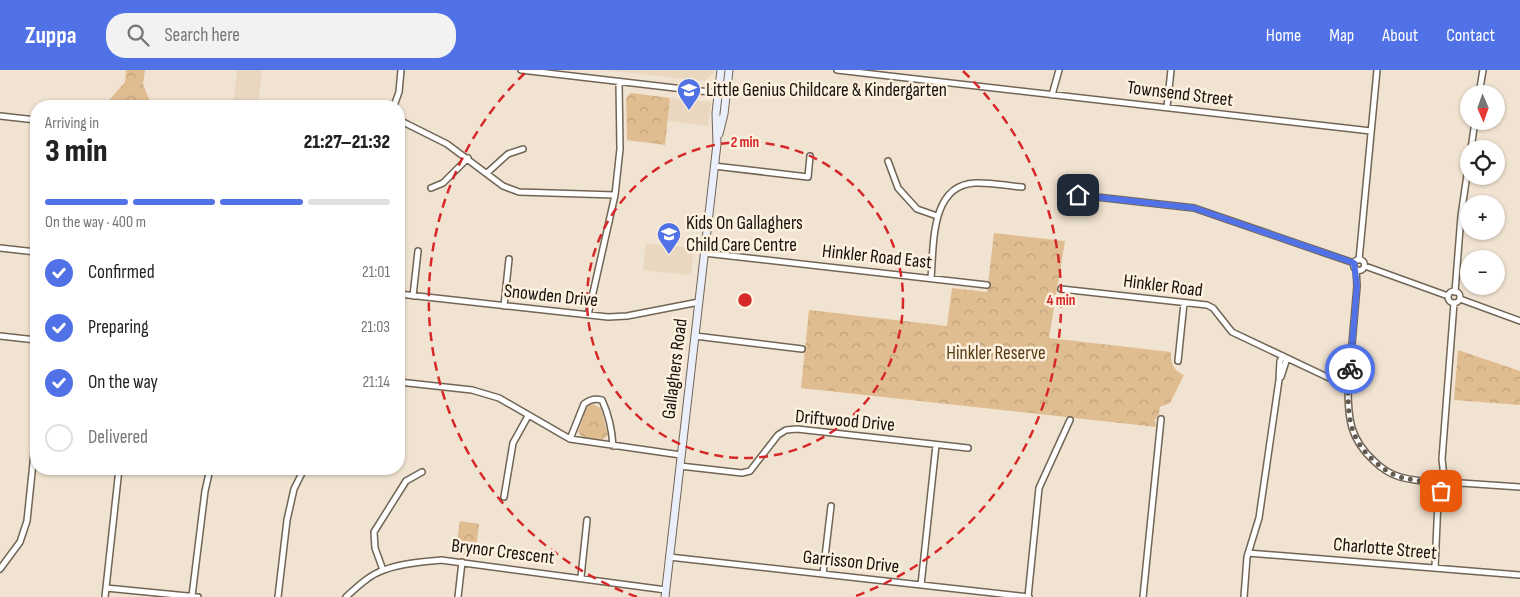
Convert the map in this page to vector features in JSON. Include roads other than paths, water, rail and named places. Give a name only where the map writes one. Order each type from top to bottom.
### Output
[{"type":"street","points":[[396,100],[402,70]]},
{"type":"street","points":[[521,70],[722,94]]},
{"type":"street","name":"Gallaghers Road","points":[[665,593],[719,124],[722,94],[721,70]]},
{"type":"street","name":"Gallaghers Road","points":[[722,94],[729,70]]},
{"type":"street","name":"Townsend Street","points":[[837,70],[1370,131]]},
{"type":"street","points":[[1052,95],[1059,70]]},
{"type":"street","points":[[1167,107],[1171,70]]},
{"type":"street","points":[[1377,70],[1346,383],[1351,429],[1364,451],[1384,470],[1401,477],[1520,487]]},
{"type":"street","points":[[1480,85],[1483,70]]},
{"type":"street","points":[[588,315],[615,195],[620,150],[619,82]]},
{"type":"street","points":[[0,116],[30,119]]},
{"type":"street","points":[[405,123],[447,144],[503,186],[520,192],[615,195]]},
{"type":"street","points":[[487,173],[508,154],[523,149]]},
{"type":"street","points":[[714,166],[808,177],[810,156]]},
{"type":"street","points":[[431,188],[443,183],[468,158]]},
{"type":"street","points":[[888,161],[898,188],[917,209],[937,216]]},
{"type":"street","points":[[931,278],[937,216],[946,197],[959,185],[976,182],[1022,187]]},
{"type":"street","points":[[1455,292],[1465,185]]},
{"type":"street","points":[[1061,193],[1194,208],[1357,261],[1363,261],[1364,268],[1357,286]]},
{"type":"street","points":[[0,248],[30,251]]},
{"type":"street","points":[[414,296],[418,251]]},
{"type":"street","name":"Hinkler Road East","points":[[704,253],[987,285]]},
{"type":"street","points":[[504,306],[509,259]]},
{"type":"street","points":[[1356,269],[1364,268],[1448,296]]},
{"type":"street","name":"Hinkler Road","points":[[1061,289],[1207,306],[1213,308],[1232,332],[1331,378],[1346,383]]},
{"type":"street","points":[[1448,296],[1451,292],[1455,292],[1460,295],[1460,299]]},
{"type":"street","name":"Snowden Drive","points":[[405,295],[588,315],[627,316],[698,302]]},
{"type":"street","points":[[1448,296],[1450,302],[1454,303]]},
{"type":"street","points":[[1454,303],[1460,299]]},
{"type":"street","points":[[1460,299],[1520,321]]},
{"type":"street","points":[[1178,361],[1184,303]]},
{"type":"street","points":[[1435,568],[1438,500],[1454,303]]},
{"type":"street","points":[[0,336],[30,339]]},
{"type":"street","points":[[695,336],[802,349]]},
{"type":"street","points":[[1244,597],[1248,553],[1259,518],[1285,357]]},
{"type":"street","points":[[405,383],[472,390],[499,398],[570,438],[681,455]]},
{"type":"street","points":[[570,438],[584,404],[588,400],[602,400],[612,432],[613,446]]},
{"type":"street","points":[[504,497],[510,451],[528,416]]},
{"type":"street","points":[[1142,597],[1161,419]]},
{"type":"street","points":[[1029,597],[1039,488],[1070,420]]},
{"type":"street","name":"Driftwood Drive","points":[[680,466],[742,473],[750,471],[778,435],[786,430],[797,429],[968,448]]},
{"type":"street","points":[[921,585],[936,445]]},
{"type":"street","points":[[383,570],[375,548],[374,532],[406,481],[422,472]]},
{"type":"street","points":[[0,569],[20,542],[27,521],[32,475]]},
{"type":"street","points":[[105,597],[118,475]]},
{"type":"street","points":[[106,588],[195,597],[205,491],[209,475]]},
{"type":"street","points":[[278,597],[289,512],[294,489],[301,475]]},
{"type":"street","points":[[823,574],[831,506]]},
{"type":"street","points":[[581,578],[587,520]]},
{"type":"street","name":"Charlotte Street","points":[[1248,553],[1520,575]]},
{"type":"street","name":"Garrisson Drive","points":[[669,557],[1029,597]]},
{"type":"street","name":"Brynor Crescent","points":[[348,596],[360,584],[383,570],[419,562],[441,560],[581,578],[665,593]]},
{"type":"street","points":[[458,597],[462,562]]},
{"type":"place","name":"Little Genius Childcare & Kindergarten","points":[[689,111]]},
{"type":"place","name":"Kids On Gallaghers Child Care Centre","points":[[669,255]]},
{"type":"park label","name":"Hinkler Reserve","points":[[996,353]]}]
